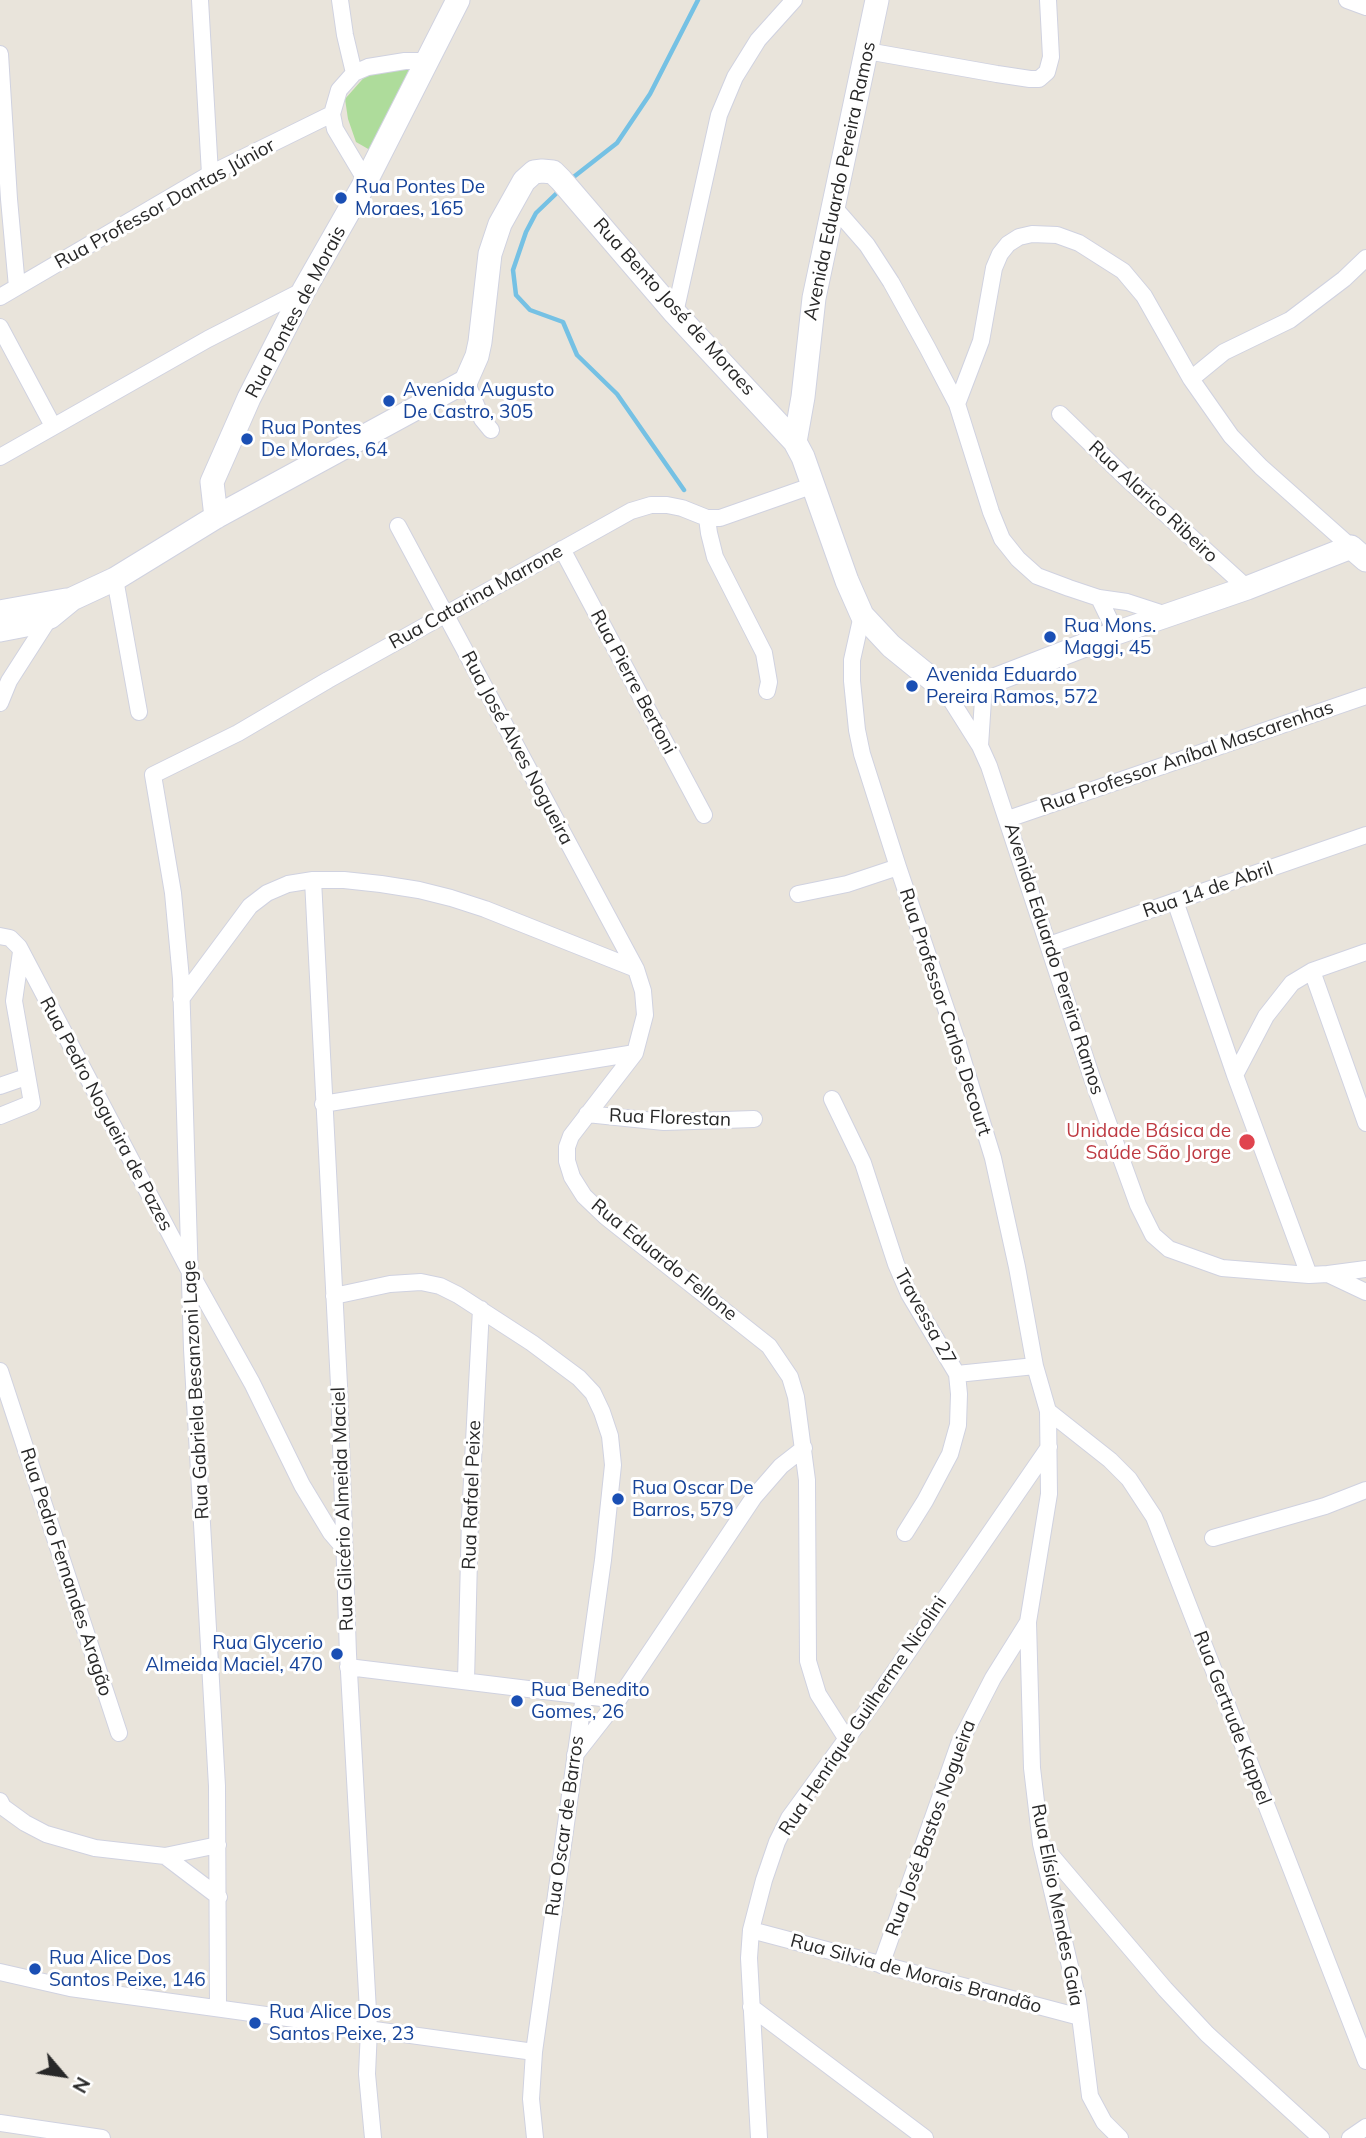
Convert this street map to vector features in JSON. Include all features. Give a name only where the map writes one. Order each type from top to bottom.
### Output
[{"type":"street","points":[[200,0],[210,174]]},
{"type":"street","points":[[340,0],[354,73]]},
{"type":"street","name":"Rua Pontes de Morais","points":[[216,517],[212,482],[249,398],[304,290],[366,181],[458,0]]},
{"type":"street","points":[[675,313],[719,115],[735,77],[758,40],[794,0]]},
{"type":"street","name":"Avenida Eduardo Pereira Ramos","points":[[877,0],[814,298],[803,397],[794,442],[803,457],[847,581],[862,615],[891,646],[944,689],[980,746],[1008,819],[1114,1140],[1138,1205],[1153,1235],[1169,1249],[1222,1269],[1328,1274],[1366,1292]]},
{"type":"street","points":[[867,51],[1039,79],[1047,72],[1051,57],[1048,0]]},
{"type":"street","points":[[1347,0],[1366,7]]},
{"type":"street","points":[[0,54],[2,139],[17,287]]},
{"type":"street","points":[[366,181],[335,129],[332,114],[339,90],[354,73],[380,64],[427,61]]},
{"type":"street","name":"Rua Professor Dantas Júnior","points":[[0,297],[210,174],[332,114]]},
{"type":"street","name":"Rua Bento José de Moraes","points":[[466,382],[478,349],[491,254],[500,224],[524,181],[534,172],[553,172],[675,313],[794,442]]},
{"type":"street","points":[[832,205],[850,223],[891,282],[957,404],[991,512],[1002,539],[1018,559],[1037,576],[1099,598],[1127,602],[1167,615]]},
{"type":"street","points":[[957,404],[981,341],[994,268],[1000,254],[1008,244],[1019,237],[1032,234],[1057,235],[1079,243],[1123,271],[1144,296],[1191,379],[1231,436],[1261,467],[1359,553]]},
{"type":"street","points":[[1191,379],[1224,352],[1290,320],[1362,269]]},
{"type":"street","points":[[0,457],[208,339],[304,290]]},
{"type":"street","points":[[0,327],[53,426]]},
{"type":"street","points":[[0,703],[14,672],[50,617],[72,599],[115,579],[216,517],[466,382],[484,425],[491,430]]},
{"type":"street","name":"Rua Alarico Ribeiro","points":[[1059,414],[1247,588]]},
{"type":"street","name":"Rua Catarina Marrone","points":[[153,775],[238,733],[631,511],[652,505],[682,508],[707,517],[720,518],[814,485]]},
{"type":"street","points":[[707,517],[715,557],[764,653],[769,682],[766,691]]},
{"type":"street","name":"Rua José Alves Nogueira","points":[[398,526],[636,969]]},
{"type":"street","name":"Rua Pierre Bertoni","points":[[562,549],[704,814]]},
{"type":"street","points":[[944,689],[984,684],[1167,615],[1359,553]]},
{"type":"street","points":[[115,579],[139,712]]},
{"type":"street","points":[[1099,598],[1116,633]]},
{"type":"street","points":[[0,612],[72,599]]},
{"type":"street","name":"Rua Professor Carlos Decourt","points":[[862,615],[852,660],[856,730],[869,782],[958,1044],[993,1158],[1017,1266],[1035,1366],[1048,1411]]},
{"type":"street","points":[[0,630],[50,617]]},
{"type":"street","name":"Avenida Eduardo Pereira Ramos","points":[[980,746],[984,684]]},
{"type":"street","name":"Rua Professor Aníbal Mascarenhas","points":[[1008,819],[1366,696]]},
{"type":"street","name":"Rua Gabriela Besanzoni Lage","points":[[153,775],[173,893],[181,999],[192,1349],[212,1677],[219,1897],[218,2007]]},
{"type":"street","name":"Rua 14 de Abril","points":[[1049,945],[1366,835]]},
{"type":"street","points":[[798,894],[847,884],[898,867]]},
{"type":"street","points":[[181,999],[250,906],[267,893],[288,884],[313,880],[381,884],[451,898],[636,969]]},
{"type":"street","name":"Rua Glicério Almeida Maciel","points":[[313,880],[334,1296],[348,1667],[369,2029],[367,2074],[373,2138]]},
{"type":"street","points":[[1175,901],[1235,1075],[1309,1275]]},
{"type":"street","name":"Rua Pedro Nogueira de Pazes","points":[[5,937],[21,952],[190,1272],[252,1383],[314,1508],[343,1547]]},
{"type":"street","points":[[0,1116],[32,1103],[14,1001],[21,952]]},
{"type":"street","points":[[1235,1075],[1266,1016],[1292,983],[1312,971],[1366,952]]},
{"type":"street","name":"Rua Eduardo Fellone","points":[[636,969],[643,991],[645,1016],[635,1053],[571,1136],[567,1147],[569,1169],[584,1196],[606,1217],[769,1346],[790,1377],[796,1396],[804,1448],[808,1526],[808,1661],[818,1694],[846,1738]]},
{"type":"street","points":[[1312,971],[1366,1123]]},
{"type":"street","points":[[324,1104],[635,1053]]},
{"type":"street","points":[[0,1086],[26,1077]]},
{"type":"street","name":"Travessa 27","points":[[832,1099],[863,1163],[896,1264],[909,1294],[957,1374],[958,1425],[950,1454],[905,1532]]},
{"type":"street","name":"Rua Florestan","points":[[587,1114],[664,1122],[754,1119]]},
{"type":"street","points":[[1328,1274],[1366,1269]]},
{"type":"street","name":"Rua Oscar de Barros","points":[[334,1296],[390,1284],[421,1282],[440,1286],[481,1308],[559,1361],[579,1378],[593,1393],[603,1412],[610,1436],[613,1465],[610,1502],[534,2052],[531,2099],[535,2138]]},
{"type":"street","name":"Rua Rafael Peixe","points":[[466,1681],[470,1518],[481,1308]]},
{"type":"street","points":[[957,1374],[1035,1366]]},
{"type":"street","name":"Rua Pedro Fernandes Aragão","points":[[0,1371],[119,1733]]},
{"type":"street","name":"Rua Elísio Mendes Gaia","points":[[1048,1411],[1049,1494],[1028,1622],[1032,1768],[1041,1844],[1066,1945],[1080,2017],[1090,2096],[1104,2122],[1120,2138]]},
{"type":"street","name":"Rua Gertrude Kappel","points":[[1048,1411],[1110,1460],[1129,1479],[1154,1517],[1366,2061]]},
{"type":"street","name":"Rua Henrique Guilherme Nicolini","points":[[759,2138],[749,1958],[751,1930],[764,1880],[789,1818],[1049,1447]]},
{"type":"street","points":[[575,1755],[618,1700],[754,1497],[781,1466],[804,1448]]},
{"type":"street","points":[[1213,1538],[1325,1506],[1366,1490]]},
{"type":"street","name":"Rua José Bastos Nogueira","points":[[881,1965],[959,1744],[993,1678],[1028,1622]]},
{"type":"street","points":[[348,1667],[618,1700]]},
{"type":"street","points":[[0,1801],[4,1807],[46,1834],[115,1852],[165,1856],[218,1845]]},
{"type":"street","points":[[1041,1844],[1207,2034],[1321,2138]]},
{"type":"street","points":[[165,1856],[219,1897]]},
{"type":"street","name":"Rua Silvia de Morais Brandão","points":[[751,1930],[1080,2017]]},
{"type":"street","points":[[0,1972],[69,1988],[534,2052]]},
{"type":"street","points":[[751,2007],[925,2138]]},
{"type":"street","points":[[1350,2138],[1366,2127]]},
{"type":"street","points":[[6,2128],[102,2138]]},
{"type":"green space","points":[[385,69],[409,70],[370,150],[356,142],[345,99],[368,73]]},
{"type":"waterway","points":[[571,179],[617,143],[650,94],[698,0]]},
{"type":"waterway","points":[[560,190],[536,213],[526,232],[513,270],[516,295],[530,310],[563,322],[577,355],[617,394],[684,490]]},
{"type":"place","name":"Rua Pontes De Moraes, 165","points":[[341,198]]},
{"type":"place","name":"Avenida Augusto De Castro, 305","points":[[389,401]]},
{"type":"place","name":"Rua Pontes De Moraes, 64","points":[[247,439]]},
{"type":"place","name":"Rua Mons. Maggi, 45","points":[[1050,637]]},
{"type":"place","name":"Avenida Eduardo Pereira Ramos, 572","points":[[912,686]]},
{"type":"place","name":"Unidade Básica de Saúde São Jorge","points":[[1247,1142]]},
{"type":"place","name":"Rua Oscar De Barros, 579","points":[[618,1499]]},
{"type":"place","name":"Rua Glycerio Almeida Maciel, 470","points":[[337,1654]]},
{"type":"place","name":"Rua Benedito Gomes, 26","points":[[517,1701]]},
{"type":"place","name":"Rua Alice Dos Santos Peixe, 146","points":[[35,1969]]},
{"type":"place","name":"Rua Alice Dos Santos Peixe, 23","points":[[255,2023]]}]
